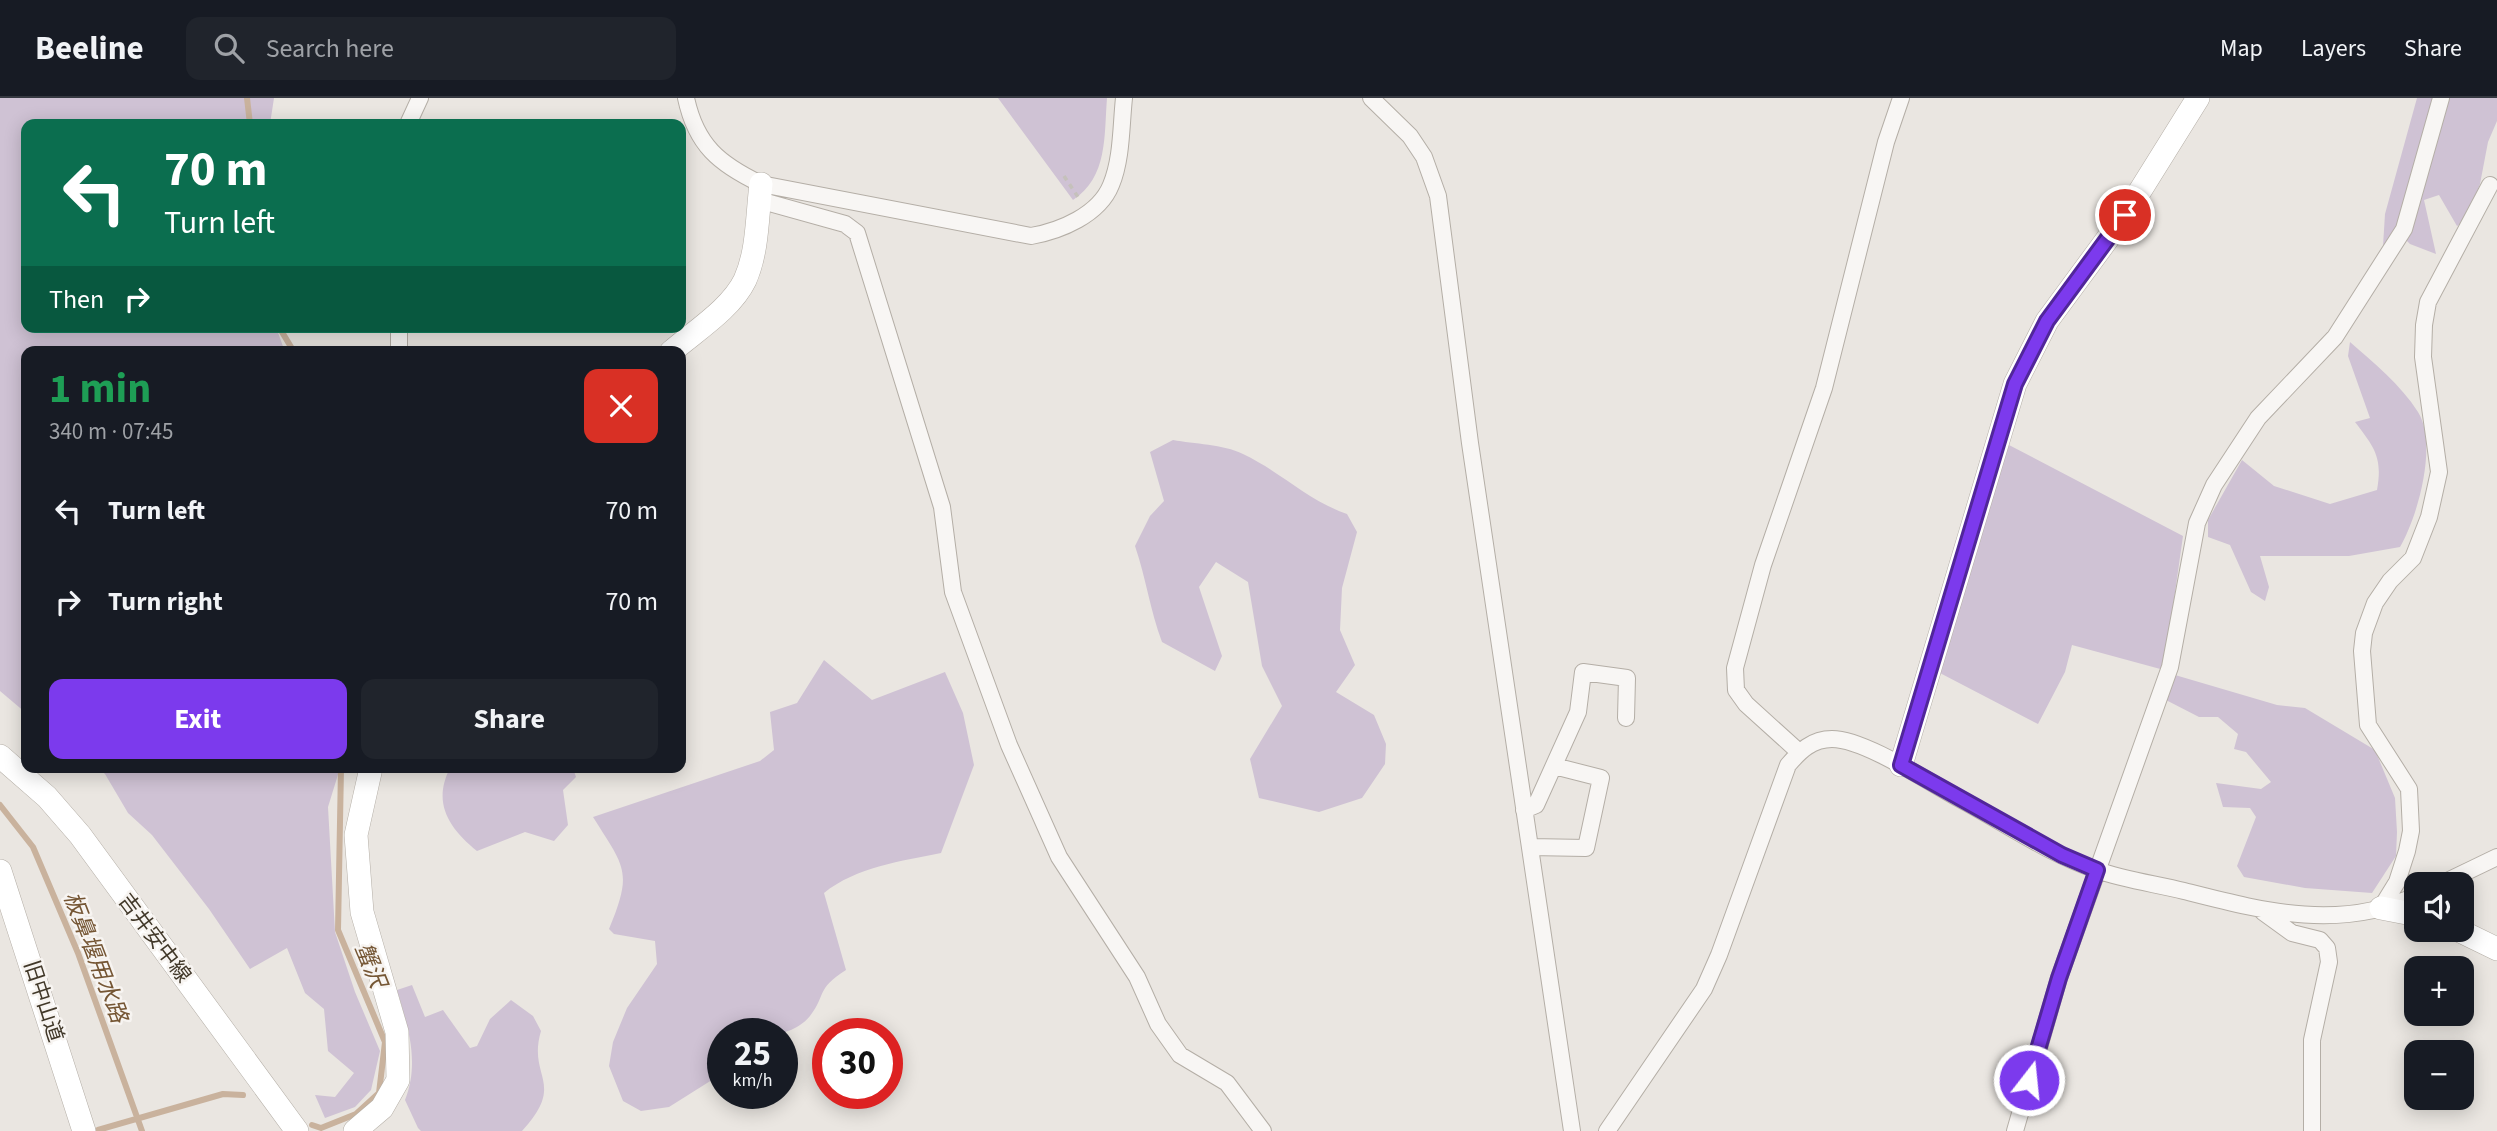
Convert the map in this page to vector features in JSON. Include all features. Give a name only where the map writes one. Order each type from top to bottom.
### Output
[{"type":"street","points":[[410,119],[420,98]]},
{"type":"street","points":[[686,98],[701,137],[712,154],[729,168],[760,192],[845,224],[857,233],[942,507],[953,592],[1009,745],[1059,857],[1137,976],[1158,1024],[1180,1055],[1227,1083],[1263,1131]]},
{"type":"street","points":[[760,192],[1031,236],[1051,232],[1088,211],[1111,187],[1124,98]]},
{"type":"street","points":[[1371,98],[1410,136],[1424,157],[1438,196],[1470,443],[1572,1131]]},
{"type":"street","points":[[1799,752],[1746,704],[1736,691],[1735,668],[1763,565],[1824,388],[1886,142],[1901,98]]},
{"type":"street","points":[[1901,765],[2015,384],[2047,321],[2125,215],[2198,98]]},
{"type":"street","points":[[2015,1131],[2059,978],[2170,667],[2197,523],[2214,485],[2258,418],[2335,337],[2404,229],[2441,98]]},
{"type":"street","points":[[2381,908],[2397,882],[2407,851],[2411,831],[2409,789],[2368,725],[2362,651],[2364,633],[2375,603],[2390,581],[2413,558],[2429,517],[2439,472],[2423,357],[2428,302],[2490,185]]},
{"type":"street","points":[[678,346],[727,304],[744,282],[754,251],[760,192]]},
{"type":"street","points":[[1524,810],[1536,805],[1578,712],[1583,672],[1627,678],[1626,719]]},
{"type":"street","points":[[1606,1131],[1704,989],[1719,955],[1788,765],[1811,743],[1832,739],[1850,742],[1901,765],[2062,855],[2097,870],[2261,910],[2326,917],[2381,908],[2404,900]]},
{"type":"street","name":"吉井安中線","points":[[0,756],[47,797],[80,835],[297,1131]]},
{"type":"street","points":[[1530,847],[1586,848],[1601,778],[1554,766]]},
{"type":"street","points":[[355,1131],[382,1108],[398,1080],[397,1032],[362,912],[356,835],[370,773]]},
{"type":"street","points":[[2466,872],[2497,857]]},
{"type":"street","name":"旧中山道","points":[[0,871],[85,1131]]},
{"type":"street","points":[[2381,908],[2404,912]]},
{"type":"street","points":[[2261,910],[2292,933],[2320,940],[2327,948],[2329,962],[2312,1040],[2312,1131]]},
{"type":"street","points":[[2474,938],[2497,949]]},
{"type":"path","points":[[1064,176],[1088,211]]},
{"type":"shaded area","points":[[0,98],[274,98],[271,119],[21,119],[21,333],[278,333],[283,346],[21,346],[21,709],[0,691]]},
{"type":"shaded area","points":[[998,98],[1107,98],[1102,155],[1093,180],[1084,191],[1073,200]]},
{"type":"shaded area","points":[[2417,98],[2497,98],[2497,121],[2488,142],[2480,184],[2466,220],[2457,226],[2439,195],[2424,200],[2436,254],[2410,244],[2395,229],[2383,246],[2385,214]]},
{"type":"shaded area","points":[[2350,342],[2387,375],[2418,412],[2424,426],[2426,442],[2426,461],[2419,499],[2400,547],[2349,556],[2260,556],[2269,587],[2265,601],[2251,592],[2230,545],[2208,537],[2208,520],[2242,460],[2274,486],[2330,504],[2377,490],[2378,461],[2355,422],[2370,418],[2348,356]]},
{"type":"shaded area","points":[[1173,440],[1218,446],[1243,454],[1319,501],[1347,514],[1357,532],[1342,588],[1340,630],[1355,665],[1336,692],[1374,715],[1386,744],[1385,764],[1362,798],[1319,812],[1259,798],[1250,759],[1282,706],[1262,666],[1248,582],[1216,562],[1199,587],[1222,656],[1215,671],[1162,642],[1135,546],[1150,516],[1164,501],[1150,452]]},
{"type":"shaded area","points":[[2009,445],[2183,536],[2164,670],[2072,645],[2065,672],[2038,724],[1938,672]]},
{"type":"shaded area","points":[[824,660],[872,700],[945,672],[963,713],[974,765],[941,853],[865,871],[824,893],[846,970],[825,988],[810,1016],[798,1026],[798,1018],[707,1018],[707,1083],[669,1107],[641,1111],[623,1101],[609,1066],[613,1042],[627,1008],[657,964],[655,941],[614,934],[609,929],[621,894],[622,870],[593,817],[760,761],[774,750],[770,712],[797,703]]},
{"type":"shaded area","points":[[2175,675],[2277,705],[2305,708],[2375,750],[2395,798],[2397,832],[2396,856],[2372,893],[2305,888],[2244,877],[2237,866],[2256,817],[2250,808],[2223,807],[2216,783],[2261,789],[2271,782],[2246,752],[2234,749],[2238,734],[2218,717],[2199,717],[2164,699]]},
{"type":"shaded area","points":[[338,773],[328,807],[335,932],[355,992],[380,1051],[371,1090],[355,1107],[325,1118],[315,1095],[335,1097],[354,1073],[328,1051],[324,1009],[305,993],[287,948],[250,969],[209,909],[152,835],[128,813],[105,774]]},
{"type":"shaded area","points":[[448,773],[575,773],[576,777],[563,790],[568,825],[554,841],[525,832],[477,851],[458,833],[446,814],[443,804]]},
{"type":"shaded area","points":[[412,985],[425,1017],[443,1010],[470,1048],[477,1046],[490,1019],[511,1000],[533,1016],[541,1031],[538,1060],[544,1090],[535,1115],[522,1131],[421,1131],[418,1128],[405,1100],[412,1072],[412,1058],[397,990]]},
{"type":"waterway","name":"蟹沢","points":[[247,98],[249,119]]},
{"type":"waterway","name":"蟹沢","points":[[283,333],[290,346]]},
{"type":"waterway","name":"蟹沢","points":[[312,1125],[321,1128],[356,1114],[379,1093],[385,1042],[338,930],[341,773]]},
{"type":"waterway","name":"板鼻堰用水路","points":[[0,805],[33,847],[78,953],[142,1131]]},
{"type":"waterway","name":"蟹沢","points":[[98,1130],[223,1094],[243,1095]]},
{"type":"route","points":[[2029,1080],[2059,978],[2097,870],[2062,855],[1901,765],[2015,384],[2047,321],[2125,215]]}]
